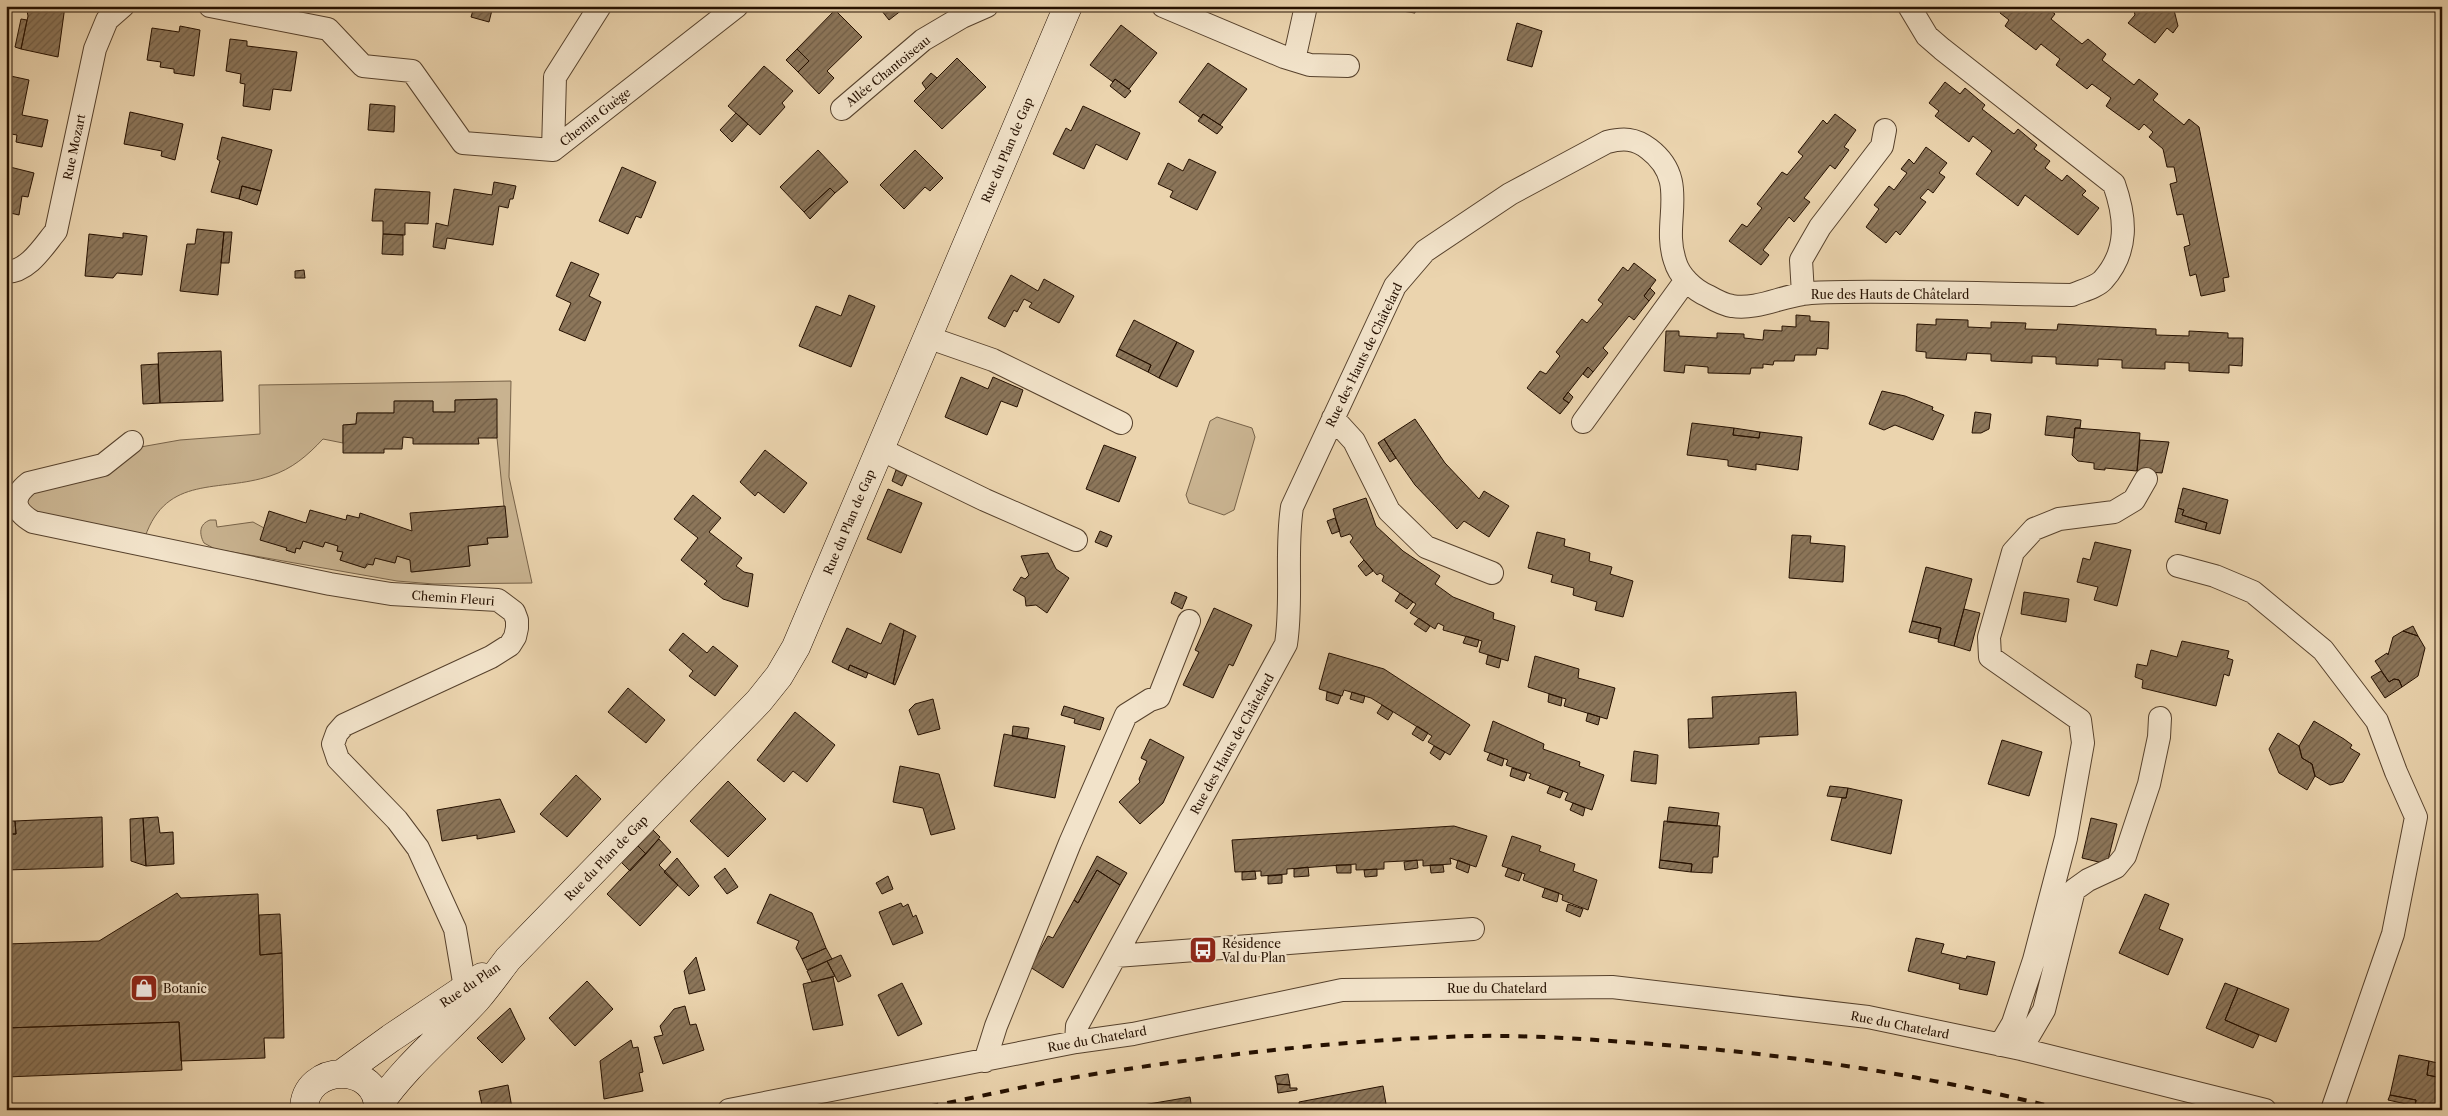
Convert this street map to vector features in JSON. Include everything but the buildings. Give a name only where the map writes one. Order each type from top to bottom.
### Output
[{"type":"main road","name":"Rue du Plan de Gap","points":[[508,959],[759,701],[779,676],[796,647],[1068,6]]},
{"type":"main road","name":"Rue du Plan","points":[[304,1110],[309,1090],[318,1080],[330,1074],[344,1072],[508,959]]},
{"type":"main road","name":"Rue du Plan","points":[[378,1108],[408,1066],[423,1054],[478,997],[508,959]]},
{"type":"main road","points":[[344,1072],[354,1074],[367,1083],[376,1096],[378,1108]]},
{"type":"street","name":"Rue Mozart","points":[[6,272],[16,272],[38,254],[56,231],[95,50],[107,20],[123,6]]},
{"type":"street","points":[[210,6],[328,29],[363,66],[412,71],[463,143],[554,150]]},
{"type":"street","name":"Chemin Guège","points":[[554,150],[555,77],[600,6]]},
{"type":"street","name":"Chemin Guège","points":[[554,150],[737,6]]},
{"type":"street","name":"Allée Chantoiseau","points":[[842,109],[923,40],[962,17],[987,6]]},
{"type":"street","points":[[1163,6],[1294,60],[1310,65],[1348,66]]},
{"type":"street","points":[[1294,60],[1306,6]]},
{"type":"street","name":"Rue des Hauts de Châtelard","points":[[1076,1042],[1077,1026],[1286,644],[1289,626],[1288,530],[1292,507],[1395,286],[1425,251],[1510,194],[1607,142],[1624,138],[1642,143],[1664,164],[1671,177],[1674,195],[1672,245],[1675,262],[1686,280],[1706,295],[1732,306],[1755,305],[1803,294],[1843,292],[2072,296],[2102,281],[2120,254],[2125,228],[2122,208],[2114,184],[1927,36],[1909,6]]},
{"type":"street","points":[[1803,294],[1801,260],[1820,227],[1882,146],[1885,130]]},
{"type":"street","points":[[1583,422],[1686,280]]},
{"type":"street","points":[[927,337],[993,360],[1121,423]]},
{"type":"street","points":[[1333,418],[1354,441],[1389,511],[1426,547],[1492,573]]},
{"type":"street","name":"Chemin Fleuri","points":[[132,442],[102,465],[29,482],[17,495],[16,506],[22,515],[33,522],[330,584],[391,594],[498,600],[514,612],[517,620],[515,637],[510,645],[491,657],[344,725],[337,733],[333,744],[338,759],[397,820],[418,848],[455,929],[466,988]]},
{"type":"street","points":[[880,450],[985,500],[1076,540]]},
{"type":"street","points":[[2010,1047],[2013,1023],[2034,960],[2066,838],[2083,743],[2080,720],[1990,657],[1989,637],[2013,552],[2034,529],[2059,518],[2114,512],[2134,500],[2146,479]]},
{"type":"street","points":[[2178,566],[2215,576],[2254,592],[2323,650],[2376,721],[2416,817],[2393,934],[2332,1110]]},
{"type":"street","points":[[985,1061],[996,1026],[1070,843],[1126,715],[1150,700],[1159,697],[1190,621]]},
{"type":"street","points":[[2010,1047],[2044,1010],[2074,890],[2088,880],[2116,867],[2125,856],[2149,784],[2159,737],[2160,718]]},
{"type":"street","points":[[1116,956],[1473,928]]},
{"type":"street","name":"Rue du Chatelard","points":[[730,1110],[1076,1042],[1133,1034],[1342,990],[1612,987],[1868,1017],[2010,1047],[2264,1110]]},
{"type":"shaded area","points":[[511,381],[509,477],[532,583],[434,584],[397,581],[215,549],[204,543],[201,536],[202,527],[210,520],[216,520],[217,527],[253,522],[264,528],[287,548],[286,550],[295,553],[296,548],[300,549],[303,541],[323,547],[325,542],[338,546],[337,551],[343,552],[340,560],[365,568],[375,558],[395,563],[397,556],[410,560],[412,572],[470,566],[468,546],[488,544],[487,538],[507,537],[497,438],[496,399],[455,400],[455,412],[433,412],[433,401],[395,401],[394,413],[357,413],[356,424],[343,425],[343,443],[323,439],[299,461],[285,470],[251,481],[197,489],[181,494],[167,503],[155,517],[145,537],[35,515],[26,502],[30,495],[135,448],[180,440],[260,434],[259,385]]},
{"type":"shaded area","points":[[1217,417],[1252,428],[1255,437],[1234,510],[1224,515],[1189,503],[1186,495],[1210,421]]},
{"type":"railway","points":[[912,1110],[1063,1079],[1204,1058],[1384,1040],[1475,1036],[1639,1043],[1800,1059],[1960,1086],[2066,1110]]},
{"type":"place","name":"Résidence Val du Plan","points":[[1203,950]]},
{"type":"place","name":"Botanic","points":[[144,988]]}]
